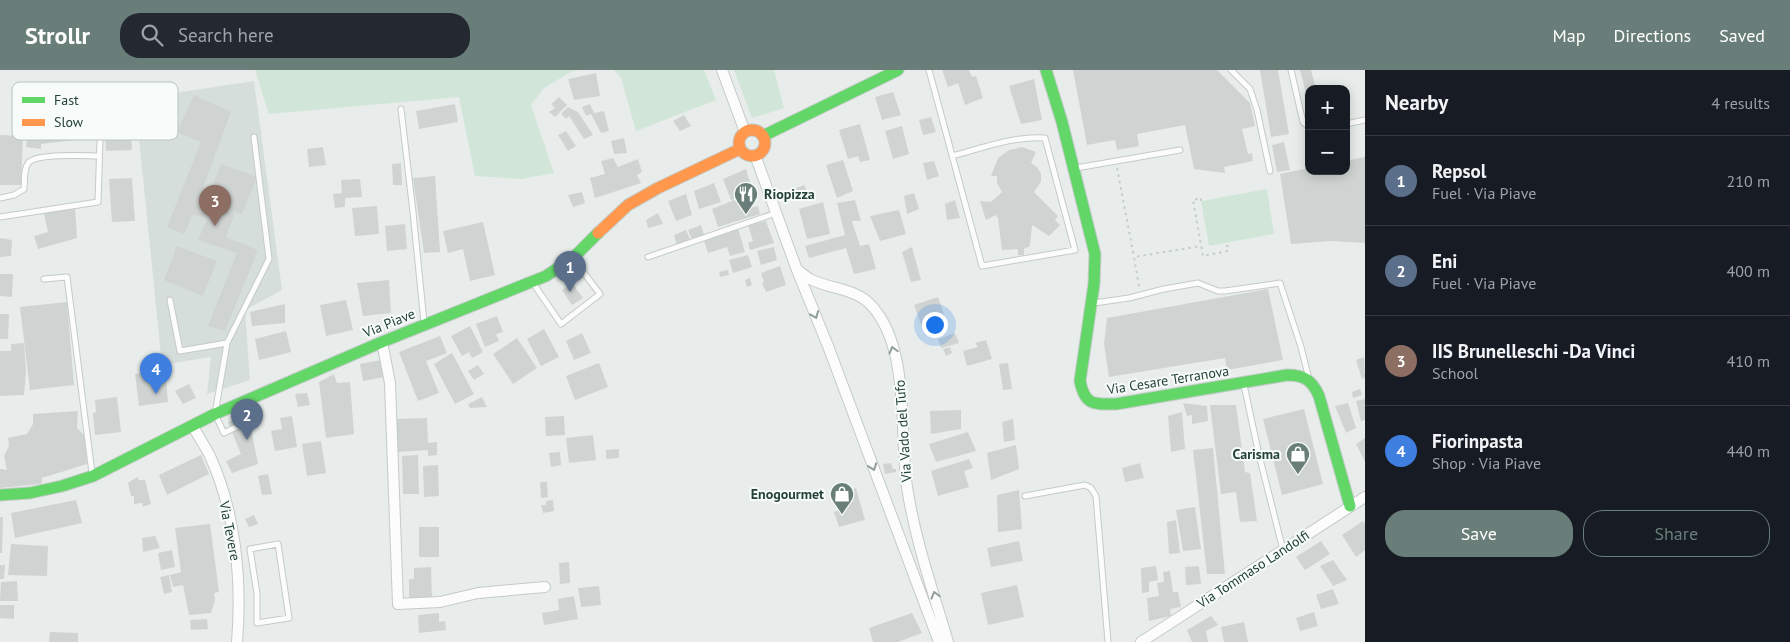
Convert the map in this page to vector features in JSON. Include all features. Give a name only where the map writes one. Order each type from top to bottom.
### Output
[{"type":"main road","points":[[762,136],[898,70]]},
{"type":"main road","name":"Via Cesare Terranova","points":[[1046,70],[1095,254],[1094,284],[1080,381],[1084,397],[1096,404],[1116,404],[1294,374],[1308,379]]},
{"type":"main road","points":[[753,130],[762,136],[763,147],[755,155],[747,154],[740,149],[739,141],[745,132],[753,130]]},
{"type":"main road","name":"Via Piave","points":[[0,506],[30,494],[93,476],[215,414],[382,342],[546,276],[573,258],[628,205],[658,188],[740,149]]},
{"type":"main road","points":[[1308,379],[1314,385],[1319,396],[1350,506]]},
{"type":"main road","name":"Via Piave","points":[[0,495],[30,494]]},
{"type":"street","points":[[722,70],[745,132]]},
{"type":"street","name":"Via Vado del Tufo","points":[[755,155],[939,642]]},
{"type":"street","name":"Via Vado del Tufo","points":[[797,270],[810,279],[861,297],[870,304],[879,315],[894,348],[899,375],[907,486],[914,522],[948,642]]},
{"type":"street","points":[[382,342],[390,382],[398,604],[440,602],[478,593],[545,587]]},
{"type":"street","name":"Via Tevere","points":[[193,426],[210,456],[228,511],[238,577],[239,622],[237,642]]},
{"type":"street","name":"Via Tommaso Landolfi","points":[[1142,642],[1350,506],[1364,500]]},
{"type":"lane","points":[[929,70],[952,156],[982,266],[1075,250],[1045,138],[1028,137],[1011,140],[952,156]]},
{"type":"lane","points":[[1231,70],[1250,89],[1257,110],[1270,171]]},
{"type":"lane","points":[[1291,70],[1303,122],[1305,124]]},
{"type":"lane","points":[[401,109],[414,212],[424,325]]},
{"type":"lane","points":[[1350,123],[1365,120]]},
{"type":"lane","points":[[246,401],[252,419],[224,433],[215,414],[227,343],[268,260],[254,137]]},
{"type":"lane","points":[[0,217],[98,202],[100,140]]},
{"type":"lane","points":[[1073,169],[1180,150]]},
{"type":"lane","points":[[0,198],[14,195],[24,189],[25,170],[29,162],[49,156],[99,156]]},
{"type":"lane","points":[[648,257],[776,213]]},
{"type":"lane","points":[[533,282],[561,324],[600,294],[573,258]]},
{"type":"lane","points":[[44,279],[67,277],[93,476]]},
{"type":"lane","points":[[1091,303],[1198,283],[1218,291],[1280,283],[1301,347],[1308,379]]},
{"type":"lane","points":[[170,300],[180,350],[227,343]]},
{"type":"lane","points":[[1244,383],[1259,455],[1283,550]]},
{"type":"lane","points":[[1025,496],[1085,485],[1091,488],[1096,496],[1108,642]]},
{"type":"lane","points":[[235,552],[250,549],[278,544],[289,618],[257,623],[257,594],[250,549]]},
{"type":"path","points":[[1116,161],[1140,295]]},
{"type":"path","points":[[1201,201],[1201,198],[1193,200],[1203,256],[1228,251],[1226,243]]},
{"type":"path","points":[[1134,257],[1201,246]]},
{"type":"shaded area","points":[[254,81],[282,290],[245,310],[250,380],[207,394],[211,357],[162,365],[139,140],[178,140],[178,92]]},
{"type":"green space","points":[[255,70],[578,70],[571,72],[544,88],[531,105],[554,173],[521,179],[475,176],[459,97],[269,114]]},
{"type":"green space","points":[[614,70],[704,70],[716,100],[636,131],[621,78]]},
{"type":"green space","points":[[734,70],[774,70],[784,108],[752,118]]},
{"type":"green space","points":[[1267,189],[1274,234],[1209,246],[1201,201]]},
{"type":"building","points":[[942,70],[969,70],[972,77],[976,76],[983,98],[965,105],[958,83],[948,87]]},
{"type":"building","points":[[1073,70],[1217,70],[1250,103],[1255,126],[1242,129],[1248,154],[1252,153],[1253,161],[1224,167],[1225,173],[1194,169],[1185,125],[1137,134],[1139,146],[1117,150],[1115,140],[1087,145]]},
{"type":"building","points":[[1260,70],[1278,70],[1289,134],[1271,137]]},
{"type":"building","points":[[1300,70],[1311,70],[1315,85],[1305,85],[1305,89]]},
{"type":"building","points":[[596,73],[600,96],[574,100],[568,79]]},
{"type":"building","points":[[1034,79],[1042,120],[1021,124],[1009,86]]},
{"type":"building","points":[[893,92],[901,115],[882,120],[875,97]]},
{"type":"building","points":[[194,95],[231,112],[198,201],[205,204],[221,164],[257,177],[242,214],[235,212],[226,237],[258,250],[225,331],[208,326],[237,253],[198,240],[207,219],[193,214],[184,234],[167,227],[201,142],[178,132]]},
{"type":"building","points":[[559,97],[567,105],[555,117],[549,112],[555,108],[551,104]]},
{"type":"building","points":[[455,104],[458,122],[419,129],[416,111]]},
{"type":"building","points":[[590,104],[594,113],[604,111],[609,131],[601,133],[591,114],[586,116],[582,107]]},
{"type":"building","points":[[568,107],[578,112],[593,135],[584,139],[569,116],[566,119],[561,114]]},
{"type":"building","points":[[684,115],[691,126],[680,131],[673,121]]},
{"type":"building","points":[[931,117],[936,132],[923,135],[919,120]]},
{"type":"building","points":[[860,124],[870,160],[860,162],[858,156],[848,159],[839,130]]},
{"type":"building","points":[[902,126],[909,154],[893,159],[885,131]]},
{"type":"building","points":[[566,131],[576,146],[568,151],[558,135]]},
{"type":"building","points":[[0,135],[12,136],[12,140],[23,140],[21,185],[0,185]]},
{"type":"building","points":[[624,138],[627,153],[614,154],[611,141]]},
{"type":"building","points":[[27,140],[75,140],[41,144],[41,149],[26,147]]},
{"type":"building","points":[[105,140],[131,140],[132,150],[106,151]]},
{"type":"building","points":[[1284,142],[1290,170],[1277,172],[1272,145]]},
{"type":"building","points":[[323,147],[326,165],[309,167],[307,149]]},
{"type":"building","points":[[1022,147],[1036,152],[1031,163],[1037,167],[1041,174],[1041,182],[1034,192],[1058,216],[1055,220],[1060,225],[1049,236],[1032,225],[1030,246],[1024,249],[1024,255],[1018,255],[1018,249],[1002,250],[998,218],[996,215],[986,220],[980,201],[991,202],[1002,192],[997,183],[997,176],[991,176],[998,158],[1009,150]]},
{"type":"building","points":[[1365,157],[1365,243],[1332,241],[1291,244],[1280,174],[1305,169],[1305,175],[1350,175],[1350,160]]},
{"type":"building","points":[[613,158],[618,167],[638,159],[642,172],[637,175],[641,183],[595,198],[590,178],[605,174],[601,161]]},
{"type":"building","points":[[843,160],[853,191],[837,198],[826,165]]},
{"type":"building","points":[[934,161],[939,176],[927,180],[923,163]]},
{"type":"building","points":[[401,163],[402,185],[393,185],[392,164]]},
{"type":"building","points":[[746,169],[753,193],[731,200],[723,179]]},
{"type":"building","points":[[435,176],[440,252],[424,253],[413,178]]},
{"type":"building","points":[[132,178],[135,221],[112,222],[109,179]]},
{"type":"building","points":[[360,179],[362,197],[345,198],[345,207],[335,208],[333,194],[342,193],[341,180]]},
{"type":"building","points":[[714,183],[721,202],[699,209],[694,191]]},
{"type":"building","points":[[804,185],[808,193],[796,195],[794,189]]},
{"type":"building","points":[[582,192],[585,203],[573,207],[568,195]]},
{"type":"building","points":[[914,193],[919,209],[907,214],[904,196]]},
{"type":"building","points":[[686,194],[692,215],[676,221],[668,201]]},
{"type":"building","points":[[739,198],[741,210],[758,206],[760,214],[718,227],[712,209]]},
{"type":"building","points":[[855,200],[861,221],[852,221],[860,246],[869,244],[876,269],[854,274],[846,248],[809,258],[805,246],[845,235],[837,203]]},
{"type":"building","points":[[955,200],[960,218],[947,220],[945,204]]},
{"type":"building","points":[[823,202],[830,234],[807,239],[799,209]]},
{"type":"building","points":[[377,206],[379,234],[355,236],[352,208]]},
{"type":"building","points":[[75,208],[77,238],[38,249],[34,236],[48,232],[44,213]]},
{"type":"building","points":[[899,210],[906,234],[880,241],[870,216]]},
{"type":"building","points":[[658,213],[663,224],[648,228],[646,220]]},
{"type":"building","points":[[766,221],[774,243],[750,250],[748,243],[753,241],[748,225]]},
{"type":"building","points":[[483,222],[495,275],[470,281],[463,249],[448,253],[443,231]]},
{"type":"building","points":[[405,224],[407,249],[387,251],[385,226]]},
{"type":"building","points":[[701,225],[704,235],[692,240],[688,230]]},
{"type":"building","points":[[738,228],[745,252],[730,256],[727,247],[708,253],[704,241]]},
{"type":"building","points":[[686,230],[691,242],[677,245],[674,235]]},
{"type":"building","points":[[0,238],[12,240],[11,256],[0,257]]},
{"type":"building","points":[[177,246],[217,261],[203,296],[164,280]]},
{"type":"building","points":[[774,247],[777,260],[761,265],[757,251]]},
{"type":"building","points":[[912,247],[921,280],[911,282],[902,252]]},
{"type":"building","points":[[748,255],[752,267],[733,273],[729,260]]},
{"type":"building","points":[[780,266],[786,285],[766,292],[762,283],[764,282],[761,273]]},
{"type":"building","points":[[728,270],[729,275],[720,277],[719,272]]},
{"type":"building","points":[[0,274],[13,274],[12,297],[0,296]]},
{"type":"building","points":[[750,278],[752,285],[747,287],[745,280]]},
{"type":"building","points":[[389,280],[391,313],[363,316],[357,283]]},
{"type":"building","points":[[572,283],[583,298],[572,305],[562,290]]},
{"type":"building","points":[[1268,289],[1283,360],[1227,370],[1225,358],[1109,377],[1104,344],[1107,318]]},
{"type":"building","points":[[938,297],[946,320],[922,327],[914,305]]},
{"type":"building","points":[[346,300],[353,330],[326,336],[320,305]]},
{"type":"building","points":[[67,302],[74,385],[30,390],[20,307]]},
{"type":"building","points":[[285,304],[285,323],[252,326],[250,312]]},
{"type":"building","points":[[0,314],[9,314],[8,339],[0,339]]},
{"type":"building","points":[[497,316],[503,332],[496,334],[499,341],[485,347],[476,324]]},
{"type":"building","points":[[470,326],[483,352],[472,358],[469,352],[462,356],[451,336]]},
{"type":"building","points":[[544,329],[559,357],[541,366],[527,339]]},
{"type":"building","points":[[286,331],[291,352],[259,360],[255,339]]},
{"type":"building","points":[[582,333],[591,353],[574,360],[566,341]]},
{"type":"building","points":[[955,333],[959,343],[941,348],[938,339]]},
{"type":"building","points":[[440,336],[447,353],[426,361],[439,393],[418,401],[399,352]]},
{"type":"building","points":[[517,338],[537,368],[513,384],[493,354]]},
{"type":"building","points":[[986,340],[992,359],[967,366],[963,351],[978,347],[975,343]]},
{"type":"building","points":[[24,343],[26,371],[24,395],[0,396],[0,351],[11,351],[11,344]]},
{"type":"building","points":[[950,347],[952,353],[946,356],[943,349]]},
{"type":"building","points":[[452,353],[474,394],[455,404],[434,364]]},
{"type":"building","points":[[1364,357],[1365,378],[1362,379],[1356,360]]},
{"type":"building","points":[[381,360],[384,377],[363,381],[360,364]]},
{"type":"building","points":[[599,363],[608,387],[575,400],[566,376]]},
{"type":"building","points":[[1008,363],[1012,389],[1003,390],[999,364]]},
{"type":"building","points":[[478,365],[484,374],[474,380],[468,371]]},
{"type":"building","points":[[165,370],[168,402],[139,406],[135,374]]},
{"type":"building","points":[[334,374],[337,383],[350,382],[354,434],[326,438],[319,382]]},
{"type":"building","points":[[189,384],[196,398],[183,404],[175,391]]},
{"type":"building","points":[[1360,389],[1362,395],[1353,398],[1352,392]]},
{"type":"building","points":[[307,393],[310,405],[298,407],[295,394]]},
{"type":"building","points":[[117,397],[121,432],[95,435],[93,413],[96,412],[95,400]]},
{"type":"building","points":[[482,397],[487,407],[470,408],[468,404]]},
{"type":"building","points":[[1365,399],[1365,420],[1361,421],[1356,401]]},
{"type":"building","points":[[1183,403],[1207,406],[1208,421],[1192,424],[1192,415],[1187,416]]},
{"type":"building","points":[[1348,403],[1356,428],[1346,433],[1335,406]]},
{"type":"building","points":[[1210,405],[1236,405],[1245,472],[1250,473],[1257,521],[1240,522],[1236,492],[1221,494]]},
{"type":"building","points":[[1304,409],[1323,484],[1282,495],[1263,419]]},
{"type":"building","points":[[961,410],[961,429],[931,434],[930,411]]},
{"type":"building","points":[[78,411],[77,428],[85,436],[87,464],[42,478],[42,483],[40,484],[0,488],[0,469],[7,470],[4,456],[9,446],[8,438],[27,434],[33,424],[33,414]]},
{"type":"building","points":[[1182,412],[1185,449],[1171,452],[1168,416]]},
{"type":"building","points":[[241,415],[248,431],[251,429],[258,464],[232,473],[226,461],[241,454],[228,422]]},
{"type":"building","points":[[292,416],[297,447],[275,451],[271,431],[282,429],[280,418]]},
{"type":"building","points":[[564,416],[565,435],[546,436],[545,417]]},
{"type":"building","points":[[427,418],[428,443],[437,442],[437,455],[428,456],[428,450],[398,452],[396,419]]},
{"type":"building","points":[[1013,419],[1015,440],[1004,442],[1002,422]]},
{"type":"building","points":[[968,432],[976,451],[936,462],[929,444]]},
{"type":"building","points":[[593,435],[596,460],[569,463],[566,438]]},
{"type":"building","points":[[1365,438],[1365,462],[1356,444]]},
{"type":"building","points":[[321,441],[326,473],[307,476],[302,444]]},
{"type":"building","points":[[1016,445],[1019,469],[991,480],[987,453]]},
{"type":"building","points":[[1213,448],[1225,574],[1207,574],[1193,450]]},
{"type":"building","points":[[619,449],[619,458],[606,459],[606,450]]},
{"type":"building","points":[[560,452],[561,465],[551,467],[549,453]]},
{"type":"building","points":[[201,455],[209,474],[167,495],[159,475]]},
{"type":"building","points":[[418,455],[419,494],[403,494],[402,456]]},
{"type":"building","points":[[969,459],[973,468],[964,471],[969,487],[938,496],[931,471]]},
{"type":"building","points":[[891,463],[896,472],[885,474],[883,464]]},
{"type":"building","points":[[1140,463],[1144,478],[1125,482],[1122,468]]},
{"type":"building","points":[[438,465],[439,496],[424,497],[423,466]]},
{"type":"building","points":[[268,474],[272,494],[262,495],[258,476]]},
{"type":"building","points":[[137,477],[139,480],[145,480],[151,504],[142,507],[143,503],[134,504],[134,496],[131,496],[128,483]]},
{"type":"building","points":[[540,482],[547,482],[548,497],[541,498]]},
{"type":"building","points":[[856,488],[865,520],[839,527],[834,512],[839,510],[832,497]]},
{"type":"building","points":[[1019,490],[1022,529],[998,532],[997,495]]},
{"type":"building","points":[[76,500],[82,523],[15,538],[11,513]]},
{"type":"building","points":[[553,500],[554,511],[543,513],[541,505],[546,505],[546,501]]},
{"type":"building","points":[[1195,507],[1201,549],[1183,551],[1176,510]]},
{"type":"building","points":[[254,515],[258,524],[249,527],[245,519]]},
{"type":"building","points":[[0,517],[3,517],[2,553],[0,553]]},
{"type":"building","points":[[1176,520],[1180,553],[1169,554],[1167,522]]},
{"type":"building","points":[[1363,521],[1365,524],[1365,550],[1356,557],[1342,535]]},
{"type":"building","points":[[210,524],[219,592],[214,593],[215,600],[211,613],[189,615],[183,585],[173,587],[170,575],[181,572],[175,528]]},
{"type":"building","points":[[419,527],[439,527],[439,557],[419,557]]},
{"type":"building","points":[[155,536],[160,548],[143,552],[142,538]]},
{"type":"building","points":[[1019,541],[1023,561],[991,567],[987,548]]},
{"type":"building","points":[[1321,541],[1330,554],[1305,570],[1296,557]]},
{"type":"building","points":[[11,544],[48,546],[47,576],[8,575]]},
{"type":"building","points":[[172,550],[175,567],[161,570],[158,553]]},
{"type":"building","points":[[1333,560],[1347,580],[1333,586],[1320,566]]},
{"type":"building","points":[[569,562],[570,583],[560,584],[559,563]]},
{"type":"building","points":[[0,565],[5,565],[4,579],[0,579]]},
{"type":"building","points":[[1156,566],[1158,580],[1149,582],[1149,592],[1142,593],[1141,568]]},
{"type":"building","points":[[1199,566],[1201,584],[1186,585],[1185,567]]},
{"type":"building","points":[[431,567],[432,598],[409,599],[409,579],[414,579],[414,568]]},
{"type":"building","points":[[1170,571],[1173,592],[1178,592],[1181,607],[1170,609],[1171,616],[1149,621],[1147,598],[1159,596],[1157,583],[1164,582],[1163,572]]},
{"type":"building","points":[[169,575],[172,592],[164,594],[160,577]]},
{"type":"building","points":[[17,581],[18,601],[0,601],[1,582]]},
{"type":"building","points":[[1017,585],[1024,617],[988,625],[981,593]]},
{"type":"building","points":[[599,586],[601,605],[581,607],[578,588]]},
{"type":"building","points":[[1333,589],[1339,604],[1321,609],[1316,595]]},
{"type":"building","points":[[574,596],[578,619],[544,625],[542,613],[559,610],[558,599]]},
{"type":"building","points":[[0,605],[14,605],[14,619],[0,618]]},
{"type":"building","points":[[1314,612],[1318,626],[1300,631],[1296,618]]},
{"type":"building","points":[[439,613],[439,622],[445,621],[446,630],[419,633],[418,615]]},
{"type":"building","points":[[912,613],[922,633],[898,642],[873,642],[869,628]]},
{"type":"building","points":[[1211,616],[1218,625],[1206,631],[1208,642],[1192,642],[1187,630]]},
{"type":"building","points":[[207,619],[208,629],[191,630],[190,620]]},
{"type":"building","points":[[1244,622],[1248,642],[1224,642],[1221,627]]},
{"type":"building","points":[[50,632],[78,633],[78,642],[49,642]]},
{"type":"traffic: fast","points":[[763,136],[898,70]]},
{"type":"traffic: fast","points":[[1046,70],[1062,122],[1095,254],[1094,284],[1080,381],[1085,395],[1092,402],[1116,404],[1287,375],[1303,377],[1310,382],[1319,396],[1350,506]]},
{"type":"traffic: fast","points":[[0,495],[30,493],[62,486],[93,476],[215,414],[382,342],[546,276],[573,258],[598,233]]},
{"type":"traffic: slow","points":[[752,130],[761,134],[765,143],[761,152],[752,156],[743,152],[739,143],[743,134],[752,130]]},
{"type":"traffic: slow","points":[[598,233],[628,205],[658,188],[740,149]]},
{"type":"place","name":"Riopizza","points":[[746,215]]},
{"type":"place","name":"IIS Brunelleschi -Da Vinci","points":[[215,226]]},
{"type":"place","name":"Repsol","points":[[570,292]]},
{"type":"place","name":"Fiorinpasta","points":[[156,394]]},
{"type":"place","name":"Eni","points":[[247,440]]},
{"type":"place","name":"Carisma","points":[[1298,475]]},
{"type":"place","name":"Enogourmet","points":[[842,515]]}]
